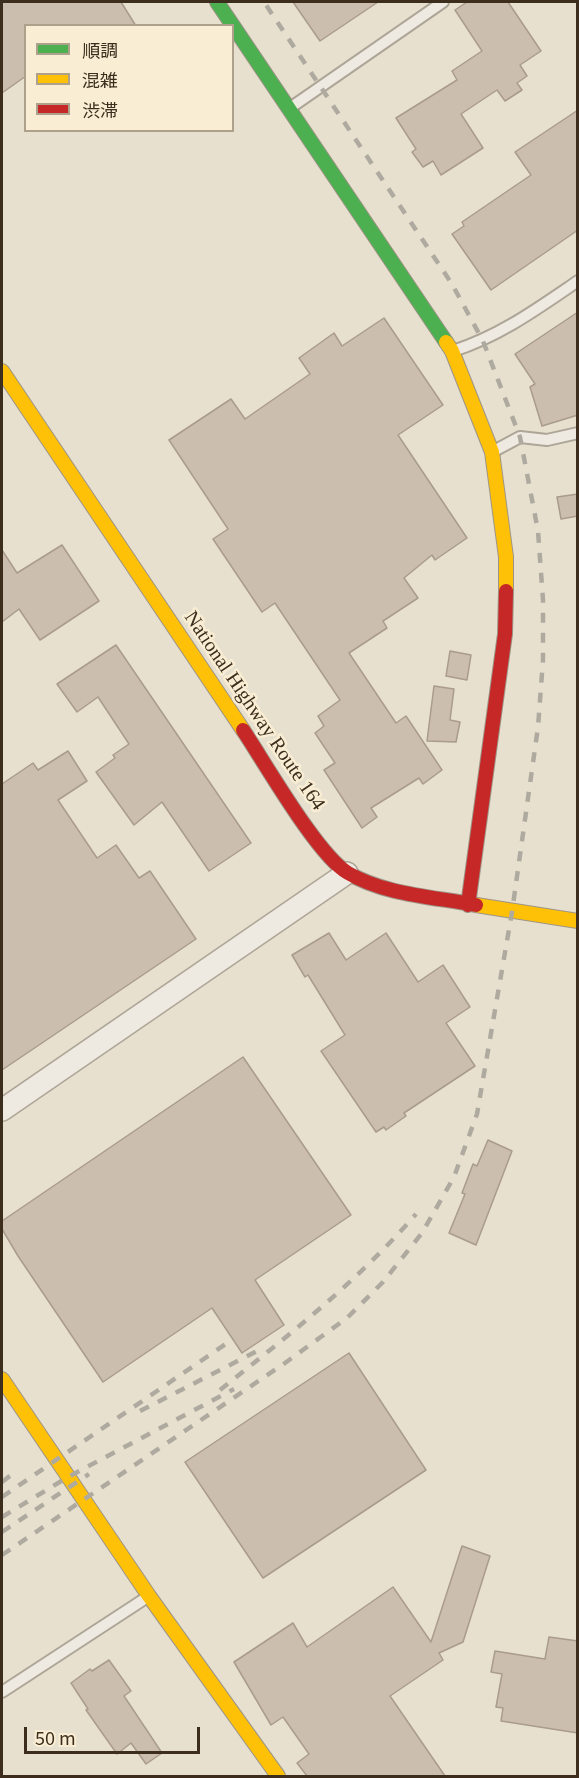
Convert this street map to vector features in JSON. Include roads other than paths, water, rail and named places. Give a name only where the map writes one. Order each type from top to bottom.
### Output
[{"type":"main road","points":[[217,2],[232,24]]},
{"type":"main road","points":[[234,27],[453,351],[492,452],[506,557],[505,634],[468,905]]},
{"type":"main road","name":"National Highway Route 164","points":[[2,370],[327,855],[347,873],[379,887],[468,905],[578,921]]},
{"type":"main road","points":[[2,1379],[149,1596],[278,1776]]},
{"type":"street","points":[[2,1110],[347,873]]},
{"type":"lane","points":[[290,108],[443,2]]},
{"type":"lane","points":[[453,351],[483,341],[510,327],[578,281]]},
{"type":"lane","points":[[492,452],[520,437],[547,440],[578,433]]},
{"type":"lane","points":[[2,1692],[149,1596]]},
{"type":"railway","points":[[2,1555],[285,1363],[347,1318],[383,1282],[422,1233],[454,1177],[477,1114],[512,912],[538,727],[543,660],[543,600],[538,531],[520,437],[483,341],[452,284],[264,2]]},
{"type":"railway","points":[[220,1390],[346,1285],[416,1214]]},
{"type":"railway","points":[[2,1497],[233,1339]]},
{"type":"railway","points":[[140,1411],[263,1348]]},
{"type":"railway","points":[[2,1517],[68,1477],[234,1389]]},
{"type":"railway","points":[[2,1532],[89,1474]]},
{"type":"railway","points":[[2,1482],[11,1475]]}]
